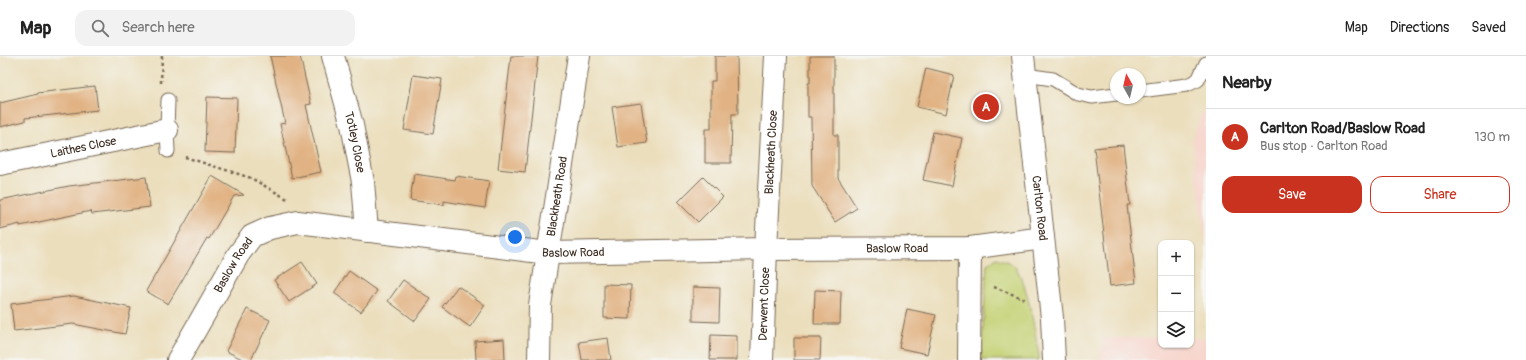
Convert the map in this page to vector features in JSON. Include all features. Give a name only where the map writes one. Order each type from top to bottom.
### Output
[{"type":"street","name":"Totley Close","points":[[333,56],[352,126],[364,182],[367,231]]},
{"type":"street","name":"Blackheath Road","points":[[539,360],[540,305],[579,56]]},
{"type":"street","name":"Blackheath Close","points":[[766,249],[776,56]]},
{"type":"street","name":"Carlton Road","points":[[1024,65],[1051,310],[1054,360]]},
{"type":"street","name":"Laithes Close","points":[[0,164],[167,130]]},
{"type":"street","name":"Baslow Road","points":[[178,360],[238,255],[252,236],[270,228],[298,222],[548,253],[766,249],[970,248],[1042,238]]},
{"type":"street","points":[[969,360],[970,248]]},
{"type":"street","name":"Derwent Close","points":[[762,360],[766,249]]},
{"type":"lane","points":[[1146,90],[1187,84],[1198,80],[1206,63]]},
{"type":"lane","points":[[1024,65],[1078,94],[1092,97],[1110,95]]},
{"type":"lane","points":[[168,100],[168,151]]},
{"type":"path","points":[[162,56],[160,81],[168,100]]},
{"type":"path","points":[[168,151],[251,178],[295,203],[310,224]]},
{"type":"path","points":[[970,277],[1051,310]]},
{"type":"shaded area","points":[[1206,105],[1206,246],[1192,138]]},
{"type":"shaded area","points":[[1103,338],[1158,338],[1158,348],[1194,348],[1194,338],[1206,338],[1206,360],[1100,360]]},
{"type":"green space","points":[[997,258],[1009,262],[1018,271],[1027,293],[1039,360],[981,360],[987,264]]},
{"type":"building","points":[[270,56],[300,56],[311,104],[306,105],[321,172],[292,178],[280,124],[285,123]]},
{"type":"building","points":[[511,56],[538,56],[525,172],[498,169]]},
{"type":"building","points":[[715,56],[737,56],[738,114],[732,114],[731,163],[705,163],[705,129],[711,129],[711,81],[715,81]]},
{"type":"building","points":[[810,56],[834,56],[834,135],[838,135],[838,178],[857,208],[835,222],[812,186],[811,117],[808,117]]},
{"type":"building","points":[[926,68],[954,75],[946,114],[917,107]]},
{"type":"building","points":[[413,75],[442,79],[433,134],[404,130]]},
{"type":"building","points":[[95,86],[98,110],[25,118],[25,121],[0,127],[0,103],[38,94],[37,93]]},
{"type":"building","points":[[207,97],[237,98],[235,153],[205,152]]},
{"type":"building","points":[[641,103],[647,143],[618,147],[612,107]]},
{"type":"building","points":[[933,132],[962,138],[952,186],[923,180]]},
{"type":"building","points":[[1123,145],[1130,205],[1127,205],[1136,283],[1110,286],[1094,148]]},
{"type":"building","points":[[414,174],[455,180],[456,176],[489,181],[485,208],[444,201],[444,205],[410,200]]},
{"type":"building","points":[[212,176],[244,195],[234,196],[168,304],[146,291]]},
{"type":"building","points":[[146,177],[150,207],[92,214],[91,211],[0,229],[0,200],[69,186]]},
{"type":"building","points":[[703,177],[723,197],[698,222],[678,202]]},
{"type":"building","points":[[302,262],[317,284],[289,302],[274,280]]},
{"type":"building","points":[[349,271],[377,291],[361,312],[334,293]]},
{"type":"building","points":[[403,280],[431,299],[415,321],[388,301]]},
{"type":"building","points":[[604,284],[631,285],[630,319],[604,318]]},
{"type":"building","points":[[458,286],[485,305],[470,327],[442,307]]},
{"type":"building","points":[[693,287],[720,288],[719,322],[693,321]]},
{"type":"building","points":[[815,290],[841,291],[840,324],[814,324]]},
{"type":"building","points":[[74,296],[131,308],[125,334],[73,324],[14,331],[11,304]]},
{"type":"building","points":[[247,309],[270,320],[251,360],[244,360],[226,351]]},
{"type":"building","points":[[907,309],[936,315],[927,354],[899,348]]},
{"type":"building","points":[[711,335],[737,336],[737,360],[710,360]]},
{"type":"building","points":[[608,338],[611,360],[582,360],[579,342]]},
{"type":"building","points":[[794,338],[821,338],[820,360],[794,360]]},
{"type":"building","points":[[504,339],[505,360],[476,360],[475,341]]},
{"type":"place","name":"Carlton Road/Baslow Road","points":[[986,107]]}]
